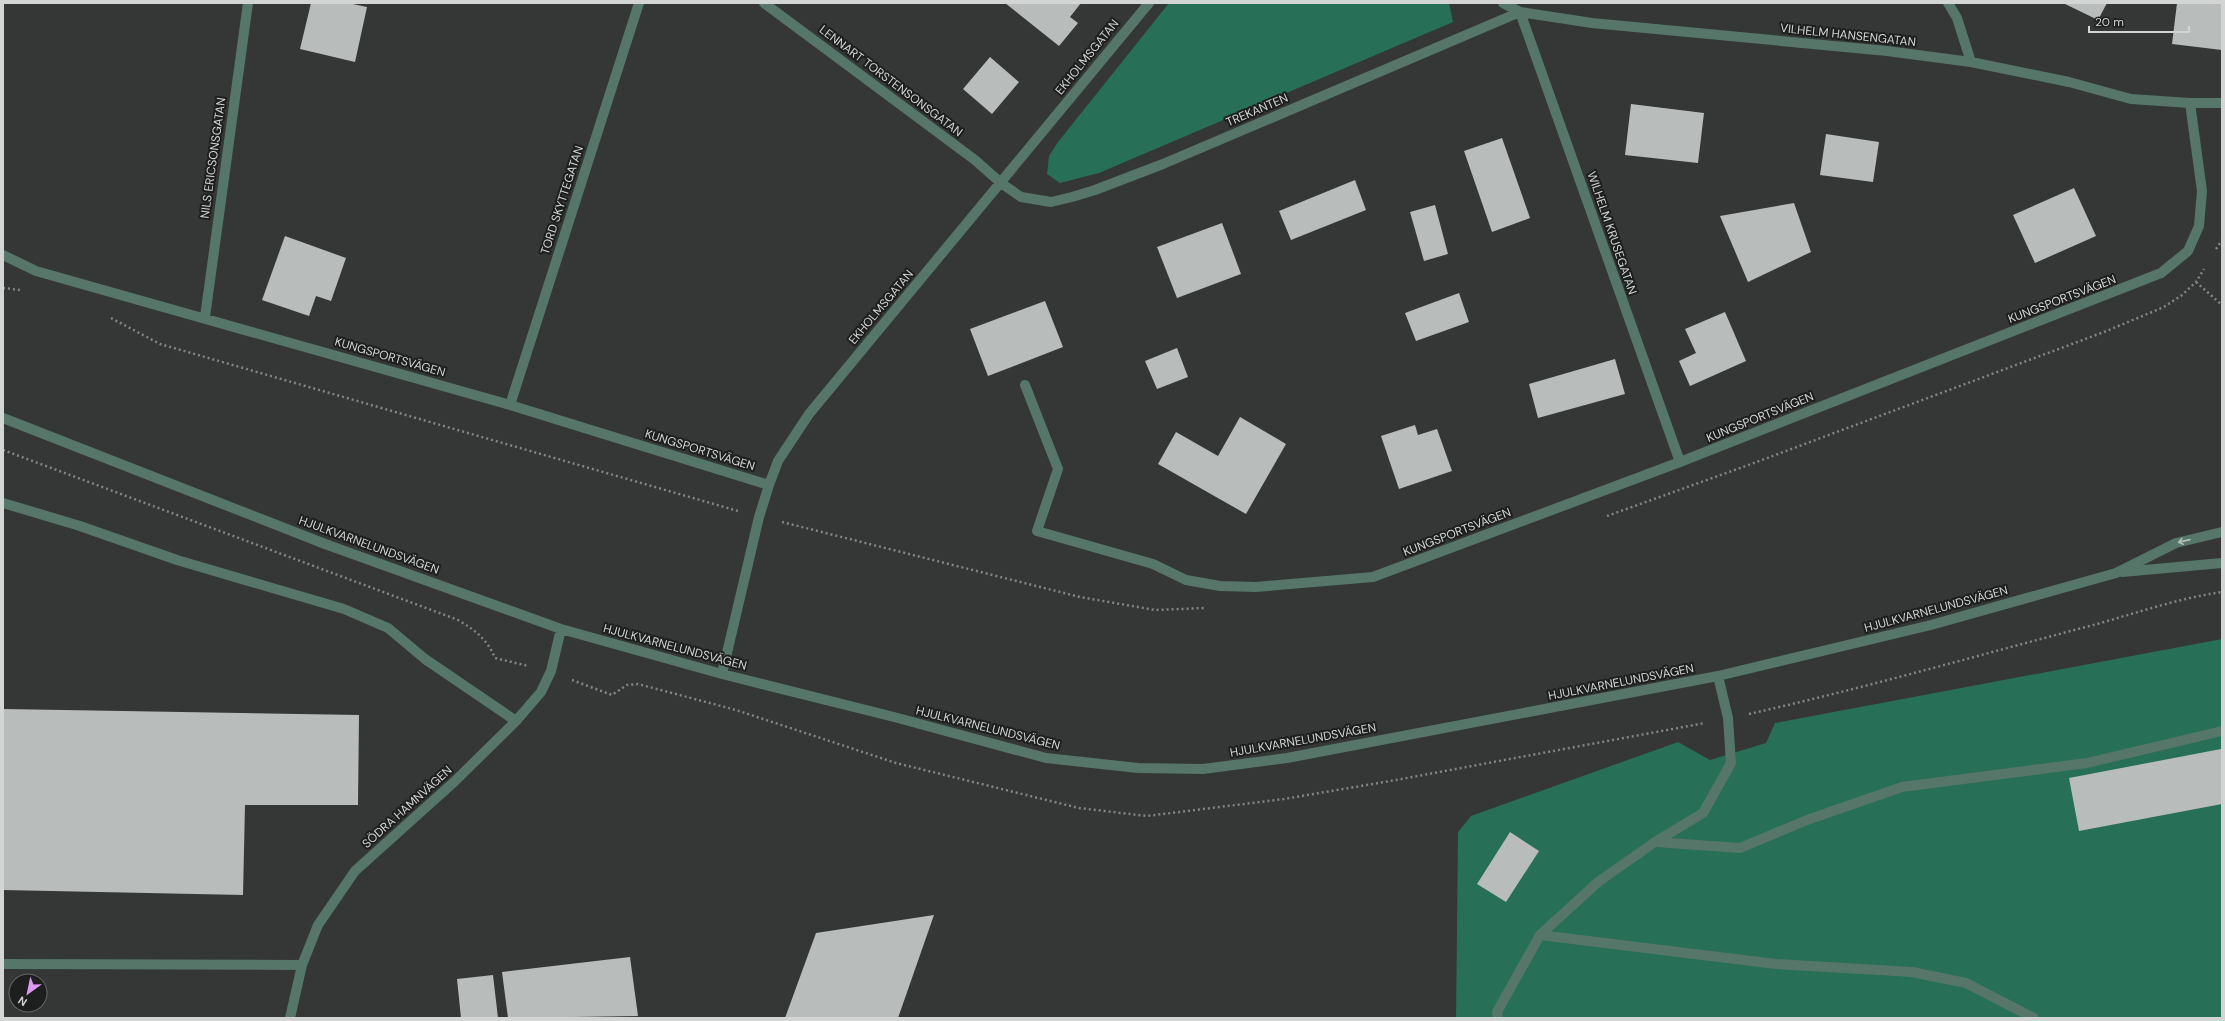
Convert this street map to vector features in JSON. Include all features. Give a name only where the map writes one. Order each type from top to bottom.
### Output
[{"type":"street","name":"NILS ERICSONSGATAN","points":[[205,317],[248,3]]},
{"type":"street","name":"TORD SKYTTEGATAN","points":[[510,405],[639,3]]},
{"type":"street","name":"LENNART TORSTENSONSGATAN","points":[[764,3],[975,160],[1000,183]]},
{"type":"street","name":"EKHOLMSGATAN","points":[[722,674],[759,517],[778,461],[809,414],[1149,3]]},
{"type":"street","name":"VILHELM HANSENGATAN","points":[[1503,3],[1520,12],[1592,23],[1887,51],[1971,62],[2069,82],[2131,99],[2190,103]]},
{"type":"street","points":[[1948,3],[1956,18],[1971,62]]},
{"type":"street","name":"TREKANTEN","points":[[1000,183],[1020,197],[1051,202],[1095,190],[1163,164],[1520,12]]},
{"type":"street","name":"WILHELM KRUSEGATAN","points":[[1520,12],[1680,462]]},
{"type":"street","points":[[2190,103],[2222,102]]},
{"type":"street","name":"KUNGSPORTSVÄGEN","points":[[1025,385],[1058,469],[1037,531],[1152,564],[1186,580],[1220,586],[1256,587],[1373,578],[1680,462],[2161,273],[2188,251],[2199,226],[2202,191],[2190,103]]},
{"type":"street","name":"KUNGSPORTSVÄGEN","points":[[3,255],[36,271],[205,317],[510,405],[769,485]]},
{"type":"street","name":"HJULKVARNELUNDSVÄGEN","points":[[3,418],[325,544],[561,629],[722,674],[894,717],[1046,758],[1130,767],[1203,769],[1287,758],[1718,676],[1931,625],[2116,573],[2222,563]]},
{"type":"street","points":[[3,503],[80,526],[177,560],[344,609],[388,628],[425,659],[516,722]]},
{"type":"street","name":"HJULKVARNELUNDSVÄGEN","points":[[2116,573],[2176,543],[2222,532]]},
{"type":"street","name":"SÖDRA HAMNVÄGEN","points":[[290,1018],[302,965],[318,925],[355,872],[454,782],[516,722],[541,692],[551,671],[561,629]]},
{"type":"street","points":[[1498,1018],[1497,1012],[1540,935],[1598,882],[1655,842],[1703,813],[1723,780],[1731,763],[1728,718],[1718,676]]},
{"type":"street","points":[[1655,842],[1740,848],[1807,820],[1902,787],[2087,763],[2222,731]]},
{"type":"street","points":[[1540,935],[1776,964],[1912,972],[1966,983],[2034,1018]]},
{"type":"street","points":[[3,964],[302,965]]},
{"type":"path","points":[[2212,255],[2222,240]]},
{"type":"path","points":[[1602,518],[1754,463],[2104,332],[2164,307],[2182,295],[2196,282],[2204,268]]},
{"type":"path","points":[[2196,282],[2222,305]]},
{"type":"path","points":[[3,288],[23,291]]},
{"type":"path","points":[[109,317],[160,344],[759,517],[1080,597],[1155,610],[1214,608]]},
{"type":"path","points":[[3,450],[458,620],[477,630],[491,648],[495,658],[551,671],[612,695],[626,685],[638,684],[736,710],[896,763],[1007,791],[1079,808],[1147,816],[1276,800],[1388,782],[1728,718],[1805,701],[1944,665],[2128,616],[2187,597],[2222,592]]},
{"type":"green space","points":[[1169,3],[1449,3],[1453,22],[1099,173],[1060,183],[1047,174],[1049,156],[1058,142]]},
{"type":"green space","points":[[2222,639],[2222,1018],[1456,1018],[1458,832],[1471,816],[1678,742],[1710,760],[1766,743],[1775,723]]},
{"type":"building","points":[[311,3],[348,3],[367,7],[355,62],[300,49]]},
{"type":"building","points":[[1005,3],[1081,3],[1070,17],[1078,23],[1059,46]]},
{"type":"building","points":[[2063,3],[2107,3],[2098,20]]},
{"type":"building","points":[[2177,3],[2222,3],[2222,50],[2172,44]]},
{"type":"building","points":[[990,57],[1019,82],[992,114],[963,89]]},
{"type":"building","points":[[1631,104],[1704,113],[1698,163],[1625,155]]},
{"type":"building","points":[[1826,134],[1879,142],[1873,182],[1820,175]]},
{"type":"building","points":[[1502,138],[1530,218],[1492,232],[1464,151]]},
{"type":"building","points":[[1355,180],[1366,210],[1291,240],[1279,211]]},
{"type":"building","points":[[2074,188],[2096,236],[2035,263],[2013,215]]},
{"type":"building","points":[[1794,203],[1811,252],[1748,282],[1720,216]]},
{"type":"building","points":[[1435,205],[1448,254],[1424,261],[1410,212]]},
{"type":"building","points":[[1222,223],[1241,274],[1177,298],[1157,247]]},
{"type":"building","points":[[285,236],[346,258],[331,301],[316,296],[309,316],[262,300]]},
{"type":"building","points":[[1459,293],[1469,322],[1416,341],[1405,313]]},
{"type":"building","points":[[1045,301],[1063,347],[988,376],[970,329]]},
{"type":"building","points":[[1725,312],[1746,361],[1690,386],[1679,361],[1696,353],[1685,329]]},
{"type":"building","points":[[1177,348],[1188,377],[1157,389],[1145,361]]},
{"type":"building","points":[[1615,359],[1625,394],[1538,418],[1529,384]]},
{"type":"building","points":[[1240,417],[1286,444],[1246,514],[1158,464],[1176,432],[1218,456]]},
{"type":"building","points":[[1415,425],[1418,435],[1437,429],[1452,471],[1399,489],[1381,436]]},
{"type":"building","points":[[3,709],[359,715],[358,805],[245,805],[243,895],[3,890]]},
{"type":"building","points":[[2221,749],[2222,804],[2079,831],[2069,778]]},
{"type":"building","points":[[1510,832],[1539,851],[1506,902],[1477,884]]},
{"type":"building","points":[[934,915],[898,1018],[785,1018],[816,933]]},
{"type":"building","points":[[630,957],[638,1016],[508,1018],[502,972]]},
{"type":"building","points":[[493,975],[498,1018],[461,1018],[457,979]]}]
